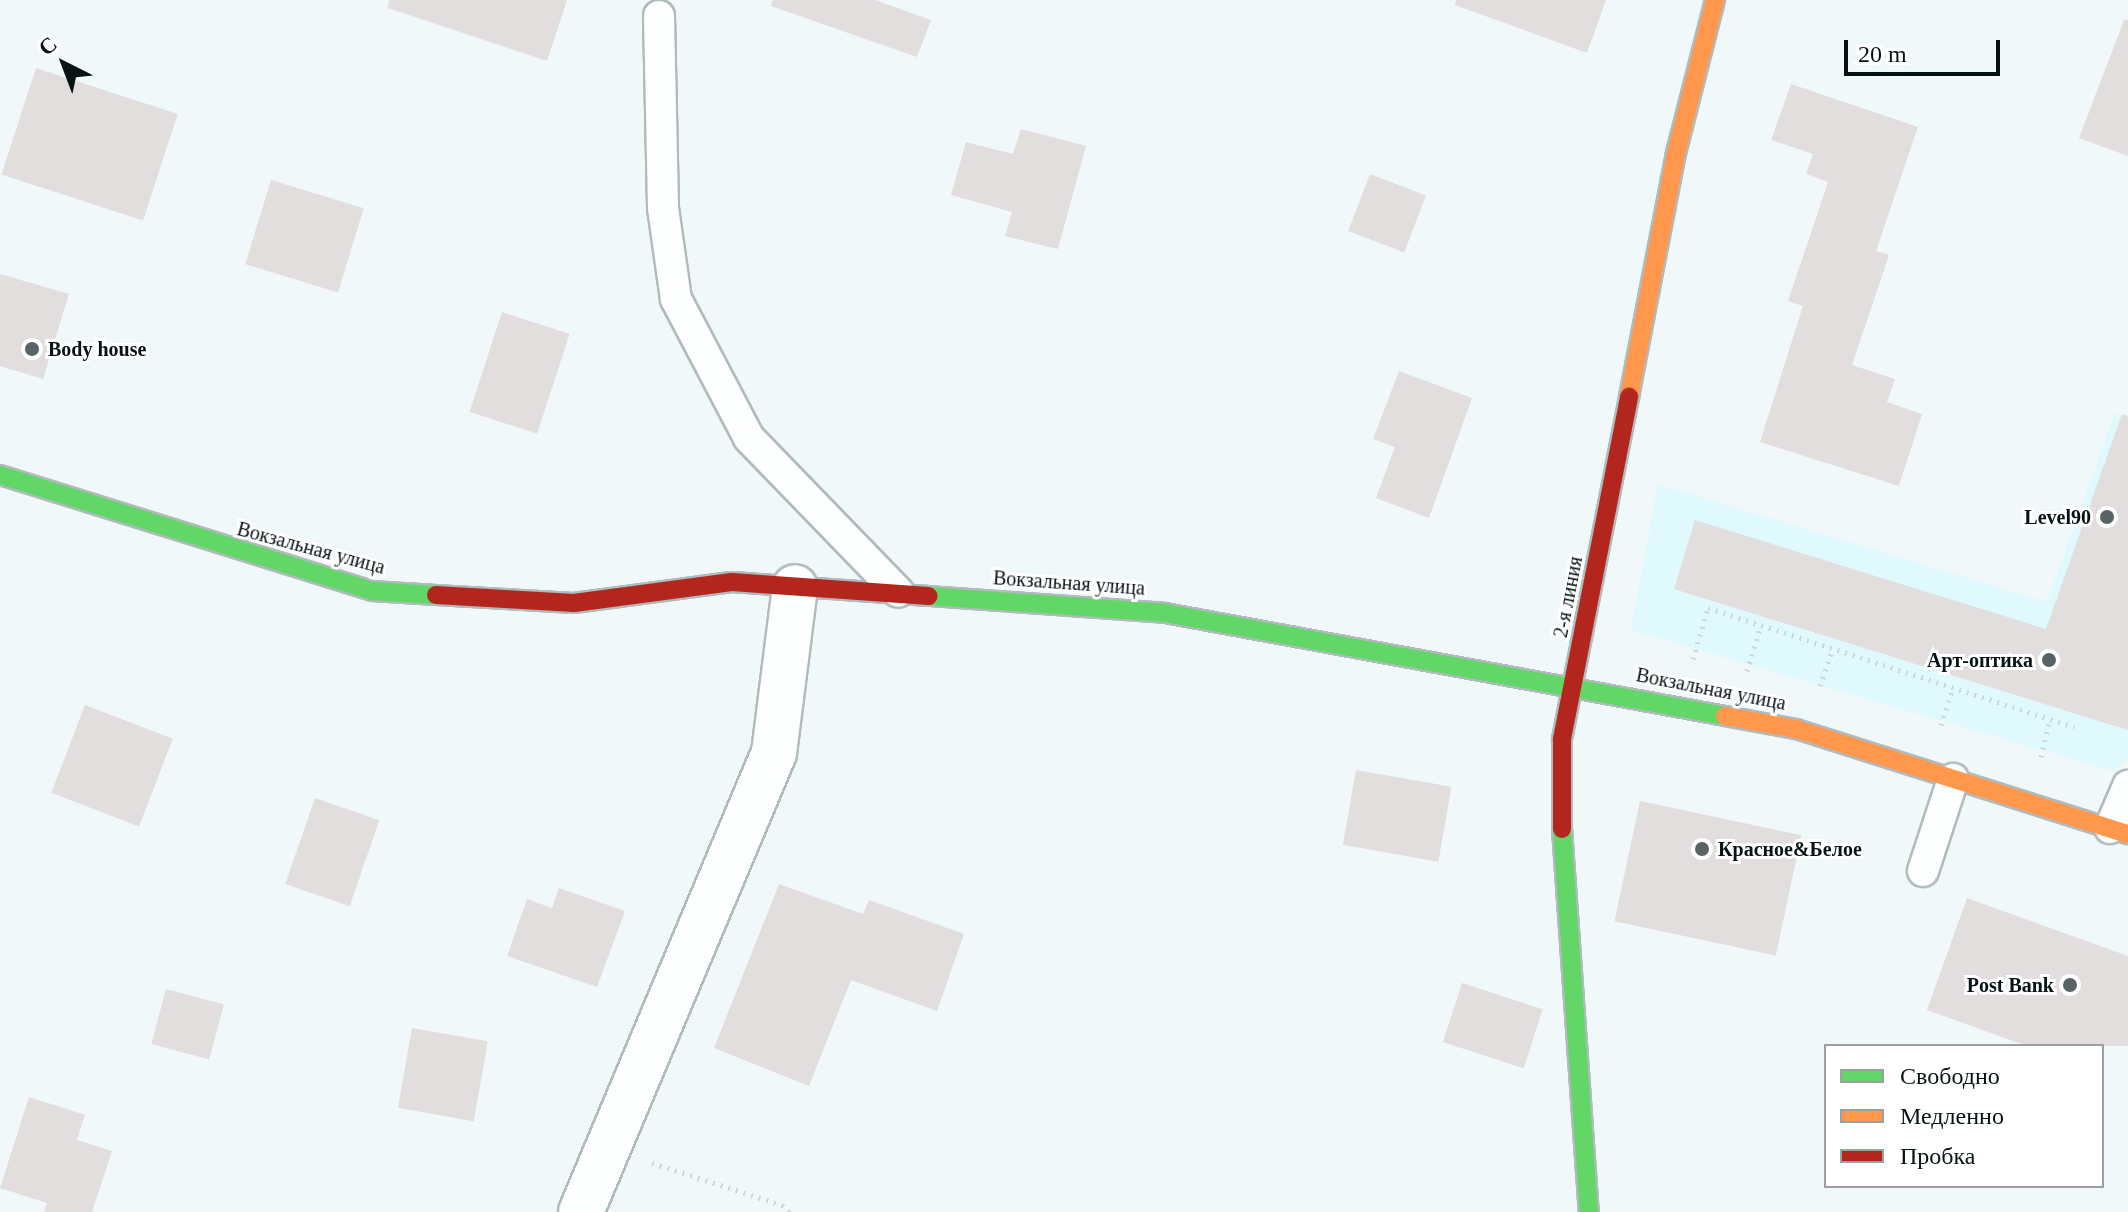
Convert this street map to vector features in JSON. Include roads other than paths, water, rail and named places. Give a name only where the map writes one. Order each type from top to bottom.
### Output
[{"type":"street","name":"2-я линия","points":[[1589,1212],[1559,785],[1573,684],[1676,153],[1715,0]]},
{"type":"street","name":"Вокзальная улица","points":[[0,475],[372,591],[574,603],[732,582],[1165,613],[1573,684],[1796,729],[2119,831]]},
{"type":"street","points":[[581,1212],[774,753],[795,587]]},
{"type":"lane","points":[[659,16],[663,208],[676,299],[749,438],[898,592]]},
{"type":"lane","points":[[1923,871],[1953,779]]},
{"type":"lane","points":[[2119,831],[2128,786]]},
{"type":"place","name":"Body house","points":[[32,349]]},
{"type":"place","name":"Level90","points":[[2107,517]]},
{"type":"place","name":"Арт-оптика","points":[[2049,660]]},
{"type":"place","name":"Красное&Белое","points":[[1702,849]]},
{"type":"place","name":"Post Bank","points":[[2070,985]]}]
